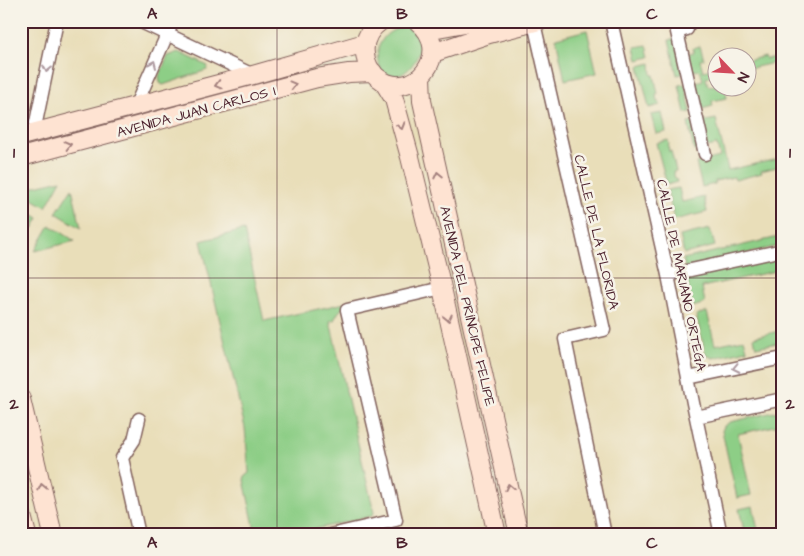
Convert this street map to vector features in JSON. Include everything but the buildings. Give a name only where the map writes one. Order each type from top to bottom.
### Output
[{"type":"street","points":[[28,134],[58,21]]},
{"type":"street","points":[[139,21],[254,76]]},
{"type":"street","points":[[134,107],[173,21]]},
{"type":"street","points":[[421,76],[429,66],[433,53],[431,40],[422,26],[476,21]]},
{"type":"street","name":"CALLE DE MARIANO ORTEGA","points":[[611,21],[668,275],[721,535]]},
{"type":"street","points":[[685,21],[687,30],[677,32],[705,154]]},
{"type":"street","points":[[433,53],[489,34],[537,22]]},
{"type":"street","name":"CALLE DE LA FLORIDA","points":[[537,22],[604,330],[565,339],[605,535]]},
{"type":"street","name":"AVENIDA JUAN CARLOS I","points":[[28,134],[254,76],[373,28]]},
{"type":"street","name":"AVENIDA DEL PRÍNCIPE FELIPE","points":[[373,28],[364,51],[368,66],[394,98],[442,288],[497,535]]},
{"type":"street","name":"AVENIDA JUAN CARLOS I","points":[[21,157],[316,78],[349,73],[378,77],[395,84],[404,84],[421,76]]},
{"type":"street","name":"AVENIDA DEL PRÍNCIPE FELIPE","points":[[421,76],[422,101],[519,535]]},
{"type":"street","points":[[668,275],[783,250]]},
{"type":"street","points":[[330,535],[396,520],[347,310],[442,288]]},
{"type":"street","points":[[688,378],[783,358]]},
{"type":"street","points":[[21,399],[53,535]]},
{"type":"street","points":[[696,417],[783,399]]},
{"type":"street","points":[[139,419],[134,440],[122,458],[139,535]]},
{"type":"street","points":[[21,512],[27,535]]},
{"type":"green space","points":[[403,27],[410,28],[418,33],[420,48],[412,66],[397,76],[389,75],[381,70],[379,65],[377,56],[379,46],[383,39],[393,30]]},
{"type":"green space","points":[[587,30],[597,73],[565,80],[556,38]]},
{"type":"green space","points":[[675,39],[683,74],[677,75],[669,40]]},
{"type":"green space","points":[[647,45],[650,57],[638,60],[635,47]]},
{"type":"green space","points":[[700,46],[704,59],[700,60],[703,71],[706,70],[706,98],[727,98],[712,101],[713,106],[698,110],[692,83],[703,80],[700,70],[689,72],[685,55],[694,52],[693,48]]},
{"type":"green space","points":[[179,52],[208,66],[207,70],[163,85],[160,83],[159,76],[168,56]]},
{"type":"green space","points":[[765,56],[766,59],[783,56],[783,61],[756,67],[756,58]]},
{"type":"green space","points":[[651,63],[652,75],[654,75],[658,94],[656,95],[657,102],[660,105],[649,108],[639,66]]},
{"type":"green space","points":[[685,84],[691,112],[685,113],[679,85]]},
{"type":"green space","points":[[662,113],[666,132],[656,134],[651,115]]},
{"type":"green space","points":[[716,119],[728,170],[783,158],[783,169],[781,166],[735,180],[734,177],[715,181],[715,184],[702,187],[696,163],[720,157],[717,145],[707,147],[701,122]]},
{"type":"green space","points":[[693,122],[700,151],[694,151],[688,123]]},
{"type":"green space","points":[[668,140],[669,152],[671,151],[676,171],[673,172],[677,182],[667,185],[656,143]]},
{"type":"green space","points":[[61,180],[46,207],[26,195],[28,194],[27,188]]},
{"type":"green space","points":[[72,188],[81,228],[56,213]]},
{"type":"green space","points":[[679,188],[682,202],[704,197],[707,212],[674,220],[667,190]]},
{"type":"green space","points":[[21,207],[39,218],[25,242],[21,225]]},
{"type":"green space","points":[[50,225],[75,241],[35,251]]},
{"type":"green space","points":[[710,229],[715,246],[684,254],[680,236]]},
{"type":"green space","points":[[244,230],[264,321],[345,303],[334,320],[330,321],[374,513],[372,516],[290,535],[256,535],[244,480],[245,476],[249,473],[245,428],[201,241]]},
{"type":"green space","points":[[783,236],[783,245],[685,268],[683,259]]},
{"type":"green space","points":[[783,254],[783,266],[779,267],[780,270],[702,287],[705,303],[693,307],[686,276]]},
{"type":"green space","points":[[707,312],[715,345],[744,339],[747,350],[713,358],[706,355],[696,315]]},
{"type":"green space","points":[[783,330],[783,342],[756,347],[754,337]]},
{"type":"green space","points":[[783,410],[783,424],[738,434],[751,495],[737,498],[722,431],[724,426],[730,422]]},
{"type":"green space","points":[[753,506],[759,535],[745,535],[739,509]]}]
